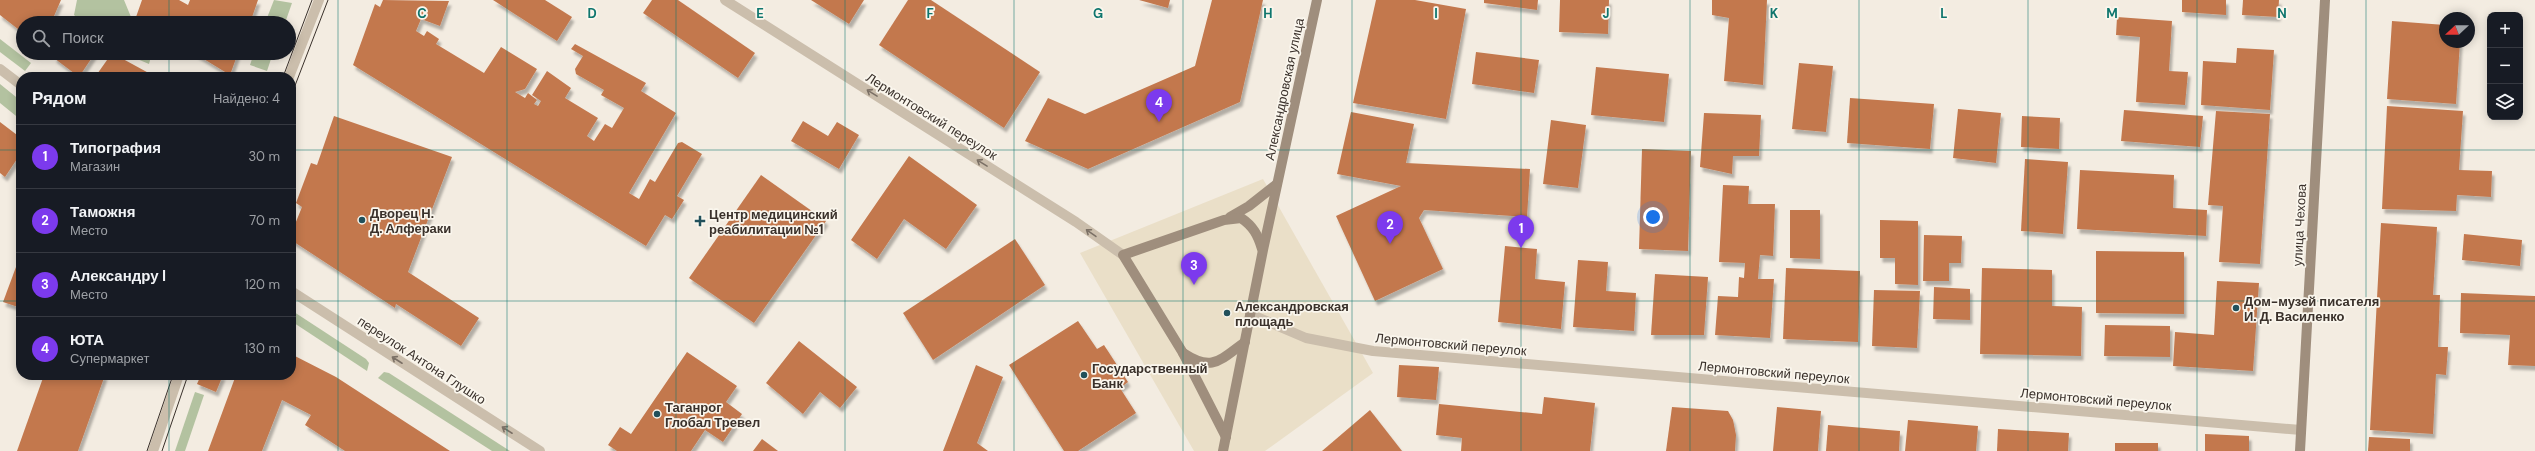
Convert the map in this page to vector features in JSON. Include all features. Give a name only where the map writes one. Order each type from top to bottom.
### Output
[{"type":"main road","name":"Александровская улица","points":[[1263,250],[1317,0]]},
{"type":"main road","name":"улица Чехова","points":[[2300,451],[2325,0]]},
{"type":"main road","points":[[1226,437],[1183,353],[1124,255],[1224,220],[1249,206],[1277,184]]},
{"type":"main road","points":[[1223,451],[1263,250],[1251,224],[1241,218],[1224,220]]},
{"type":"main road","points":[[1183,353],[1198,363],[1217,362],[1245,342]]},
{"type":"street","points":[[296,60],[320,0]]},
{"type":"street","name":"Лермонтовский переулок","points":[[725,0],[1076,222],[1124,255]]},
{"type":"street","points":[[291,72],[296,60]]},
{"type":"street","points":[[0,69],[16,81]]},
{"type":"street","name":"переулок Антона Глушко","points":[[296,294],[540,451]]},
{"type":"street","name":"Лермонтовский переулок","points":[[1250,314],[1306,338],[1373,351],[2300,430]]},
{"type":"street","points":[[153,451],[177,380]]},
{"type":"green space","points":[[77,0],[124,0],[131,16],[75,16],[74,15]]},
{"type":"green space","points":[[274,0],[292,3],[287,16],[268,16]]},
{"type":"green space","points":[[0,39],[16,51],[16,60],[27,60],[31,63],[25,71],[0,52]]},
{"type":"green space","points":[[140,60],[150,60],[149,64]]},
{"type":"green space","points":[[252,60],[271,60],[267,71],[250,65]]},
{"type":"green space","points":[[0,84],[16,97],[16,116],[0,103]]},
{"type":"green space","points":[[296,313],[366,359],[369,363],[367,371],[296,324]]},
{"type":"green space","points":[[384,372],[389,373],[510,451],[492,451],[378,378]]},
{"type":"green space","points":[[195,392],[204,395],[185,451],[175,451]]},
{"type":"shaded area","name":"Александровская площадь","points":[[1263,179],[1373,373],[1265,451],[1194,451],[1080,253]]},
{"type":"building","points":[[0,0],[61,0],[54,16],[16,16],[16,28],[0,15]]},
{"type":"building","points":[[142,0],[179,0],[188,5],[190,0],[258,0],[252,16],[136,16]]},
{"type":"building","points":[[383,0],[449,1],[440,26],[421,19],[416,31],[424,36],[427,31],[439,39],[436,44],[484,73],[501,47],[537,69],[525,89],[515,92],[525,98],[528,93],[537,100],[534,104],[538,106],[541,101],[532,95],[547,71],[571,88],[565,98],[598,118],[587,136],[594,141],[605,124],[612,128],[624,108],[601,95],[604,90],[576,74],[575,69],[583,56],[571,49],[575,44],[646,83],[641,91],[676,113],[629,193],[639,199],[650,179],[655,182],[678,143],[682,142],[702,154],[677,196],[684,200],[672,219],[665,215],[646,246],[353,65],[375,4],[380,7]]},
{"type":"building","points":[[493,0],[545,0],[572,17],[557,41]]},
{"type":"building","points":[[652,0],[678,0],[755,53],[738,78],[643,13]]},
{"type":"building","points":[[811,0],[864,0],[849,24]]},
{"type":"building","points":[[908,0],[931,0],[1040,72],[1004,128],[879,45]]},
{"type":"building","points":[[1139,0],[1170,0],[1168,8]]},
{"type":"building","points":[[1212,0],[1263,0],[1240,102],[1088,169],[1025,141],[1048,98],[1085,114],[1195,66]]},
{"type":"building","points":[[1376,0],[1415,0],[1466,9],[1446,119],[1353,103]]},
{"type":"building","points":[[1484,0],[1538,0],[1537,10],[1484,3]]},
{"type":"building","points":[[1560,0],[1609,0],[1608,34],[1559,32]]},
{"type":"building","points":[[1712,0],[1767,0],[1763,85],[1724,81],[1729,18],[1712,15]]},
{"type":"building","points":[[2182,0],[2226,0],[2226,15],[2182,12]]},
{"type":"building","points":[[2243,0],[2279,0],[2278,17],[2242,15]]},
{"type":"building","points":[[2117,17],[2172,21],[2169,71],[2188,72],[2185,105],[2136,102],[2140,37],[2116,35]]},
{"type":"building","points":[[2392,21],[2439,25],[2439,48],[2460,48],[2456,104],[2387,99]]},
{"type":"building","points":[[2237,48],[2274,50],[2270,110],[2201,105],[2203,61],[2236,63]]},
{"type":"building","points":[[1476,52],[1539,60],[1534,93],[1472,84]]},
{"type":"building","points":[[57,60],[90,60],[82,72],[72,72]]},
{"type":"building","points":[[107,60],[125,60],[147,72],[99,72]]},
{"type":"building","points":[[205,60],[235,60],[231,72],[225,72]]},
{"type":"building","points":[[1799,63],[1833,66],[1826,132],[1792,129]]},
{"type":"building","points":[[1596,67],[1669,74],[1664,122],[1591,115]]},
{"type":"building","points":[[1850,98],[1934,104],[1930,149],[1847,143]]},
{"type":"building","points":[[2387,106],[2463,111],[2459,170],[2492,171],[2491,197],[2457,195],[2456,211],[2382,209]]},
{"type":"building","points":[[1958,109],[2001,113],[1996,163],[1953,158]]},
{"type":"building","points":[[2124,110],[2203,116],[2200,147],[2121,141]]},
{"type":"building","points":[[2216,111],[2270,114],[2260,264],[2219,262],[2223,206],[2208,205]]},
{"type":"building","points":[[1351,112],[1414,124],[1406,163],[1530,169],[1527,217],[1424,210],[1419,218],[1443,269],[1375,301],[1336,216],[1401,186],[1337,174]]},
{"type":"building","points":[[1704,113],[1761,115],[1759,156],[1733,156],[1732,174],[1700,167]]},
{"type":"building","name":"Дворец Н. Д. Алфераки","points":[[334,116],[452,157],[408,272],[479,318],[461,346],[396,304],[395,308],[296,243],[296,222],[302,207],[296,203],[311,163],[317,165]]},
{"type":"building","points":[[2022,116],[2060,118],[2059,149],[2021,147]]},
{"type":"building","points":[[1551,120],[1586,125],[1578,188],[1543,184]]},
{"type":"building","points":[[803,121],[828,136],[837,122],[859,135],[839,169],[791,141]]},
{"type":"building","points":[[0,122],[16,134],[16,160],[5,177],[0,173]]},
{"type":"building","points":[[1642,149],[1691,151],[1688,251],[1639,249]]},
{"type":"building","points":[[909,156],[977,205],[946,249],[904,219],[877,259],[851,240]]},
{"type":"building","points":[[2025,159],[2068,162],[2063,234],[2021,231]]},
{"type":"building","points":[[2080,170],[2174,175],[2173,208],[2207,210],[2206,236],[2077,229]]},
{"type":"building","points":[[761,175],[826,221],[754,323],[689,278]]},
{"type":"building","points":[[1723,185],[1749,186],[1748,204],[1775,204],[1773,256],[1760,255],[1758,279],[1774,279],[1770,338],[1715,335],[1718,296],[1738,297],[1739,277],[1744,278],[1745,263],[1719,262]]},
{"type":"building","points":[[1790,210],[1820,210],[1820,259],[1790,258]]},
{"type":"building","points":[[1880,220],[1918,221],[1918,285],[1895,284],[1895,258],[1880,258]]},
{"type":"building","points":[[2381,223],[2437,227],[2433,295],[2440,295],[2438,347],[2448,347],[2446,375],[2436,374],[2433,434],[2370,430]]},
{"type":"building","points":[[2464,234],[2522,240],[2520,266],[2462,260]]},
{"type":"building","points":[[1924,235],[1962,236],[1961,263],[1949,263],[1949,281],[1923,281]]},
{"type":"building","points":[[1015,239],[1045,285],[933,360],[903,313]]},
{"type":"building","points":[[1505,246],[1537,249],[1535,279],[1565,282],[1561,329],[1498,322]]},
{"type":"building","points":[[2096,251],[2184,252],[2184,314],[2096,313]]},
{"type":"building","points":[[1578,260],[1608,262],[1606,291],[1636,293],[1634,331],[1573,327]]},
{"type":"building","points":[[16,267],[16,306],[3,302]]},
{"type":"building","points":[[1786,268],[1860,271],[1858,342],[1783,339]]},
{"type":"building","points":[[1982,268],[2052,270],[2052,306],[2082,307],[2081,356],[1980,354]]},
{"type":"building","points":[[1655,274],[1708,277],[1704,335],[1651,335]]},
{"type":"building","name":"Дом-музей писателя И. Д. Василенко","points":[[2217,281],[2259,283],[2253,371],[2173,366],[2175,332],[2214,335]]},
{"type":"building","points":[[1934,287],[1970,289],[1970,320],[1933,319]]},
{"type":"building","points":[[1874,290],[1920,291],[1917,348],[1872,346]]},
{"type":"building","points":[[2461,293],[2535,296],[2535,366],[2508,365],[2510,335],[2460,333]]},
{"type":"building","points":[[1078,321],[1097,349],[1104,345],[1128,382],[1120,388],[1136,413],[1078,451],[1064,451],[1009,365]]},
{"type":"building","points":[[2105,325],[2170,326],[2170,357],[2104,356]]},
{"type":"building","points":[[799,341],[857,387],[840,408],[820,392],[803,414],[766,383]]},
{"type":"building","points":[[687,352],[737,386],[726,402],[742,414],[723,442],[705,430],[691,451],[617,451],[608,445],[620,427],[631,434]]},
{"type":"building","points":[[296,357],[336,377],[450,451],[345,451],[305,425],[311,415],[282,400],[262,451],[208,451],[234,380],[296,380]]},
{"type":"building","points":[[976,365],[1003,377],[977,443],[988,451],[943,451]]},
{"type":"building","points":[[1399,365],[1439,367],[1436,400],[1397,397]]},
{"type":"building","points":[[42,380],[103,380],[78,451],[17,451]]},
{"type":"building","points":[[199,380],[221,380],[216,392],[197,384]]},
{"type":"building","points":[[1544,397],[1595,403],[1590,451],[1461,451],[1462,438],[1436,435],[1439,404],[1542,414]]},
{"type":"building","points":[[1672,407],[1728,411],[1733,420],[1736,435],[1735,451],[1666,451]]},
{"type":"building","points":[[1777,407],[1821,411],[1818,451],[1773,451]]},
{"type":"building","points":[[1370,410],[1402,451],[1322,451]]},
{"type":"building","points":[[1908,420],[1978,426],[1976,451],[1905,451]]},
{"type":"building","points":[[1828,425],[1900,431],[1899,451],[1826,451]]},
{"type":"building","points":[[1998,429],[2069,433],[2068,451],[1997,451]]},
{"type":"building","points":[[2205,434],[2249,436],[2249,451],[2205,451]]},
{"type":"building","points":[[2369,437],[2410,439],[2410,451],[2368,451]]},
{"type":"building","points":[[762,439],[778,451],[753,451]]},
{"type":"building","points":[[2115,443],[2158,443],[2158,451],[2115,451]]},
{"type":"tram line","points":[[296,42],[312,0]]},
{"type":"tram line","points":[[296,83],[328,0]]},
{"type":"tram line","points":[[285,72],[289,60]]},
{"type":"tram line","points":[[147,451],[171,380]]},
{"type":"tram line","points":[[162,451],[186,380]]},
{"type":"place","name":"ЮТА","points":[[1159,122]]},
{"type":"place","name":"Дворец Н. Д. Алфераки","points":[[362,220]]},
{"type":"place","name":"Центр медицинский реабилитации №1","points":[[700,221]]},
{"type":"place","name":"Таможня","points":[[1390,244]]},
{"type":"place","name":"Типография","points":[[1521,248]]},
{"type":"place","name":"Александру I","points":[[1194,285]]},
{"type":"place","name":"Дом-музей писателя И. Д. Василенко","points":[[2236,308]]},
{"type":"place","name":"Александровская площадь","points":[[1227,313]]},
{"type":"place","name":"Государственный Банк","points":[[1084,375]]},
{"type":"place","name":"Таганрог Глобал Тревел","points":[[657,414]]}]
